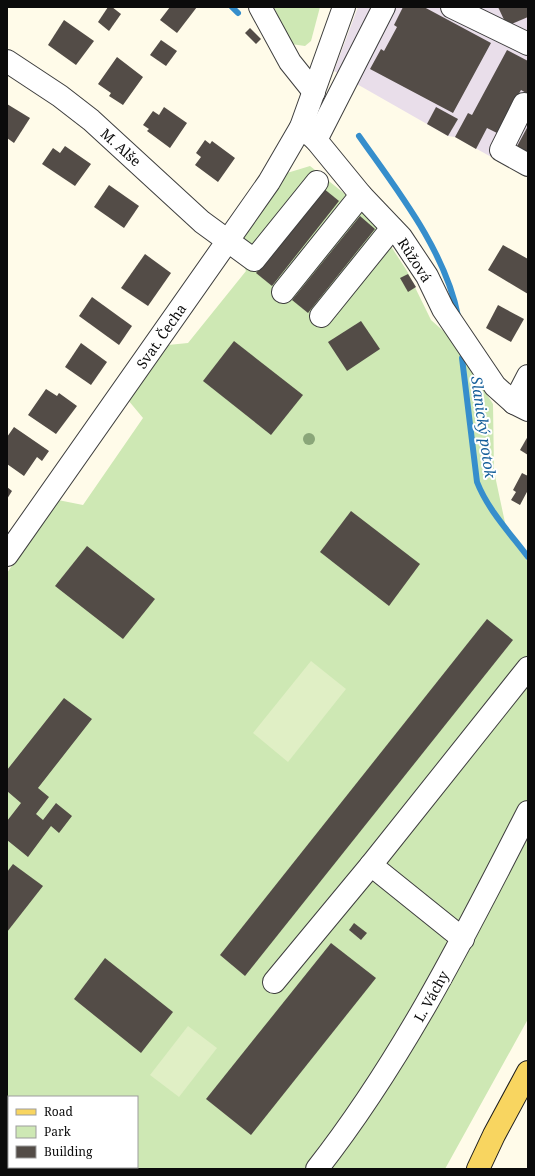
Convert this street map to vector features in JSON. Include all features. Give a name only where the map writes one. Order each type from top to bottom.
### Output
[{"type":"main road","points":[[478,1169],[494,1135],[528,1072]]},
{"type":"main road","points":[[471,1169],[494,1135]]},
{"type":"street","name":"Růžová","points":[[260,7],[290,62],[309,117],[361,195],[416,256],[443,310],[484,371],[495,386],[521,407],[528,376]]},
{"type":"street","points":[[309,117],[344,7]]},
{"type":"street","points":[[309,117],[384,7]]},
{"type":"street","points":[[452,7],[528,44]]},
{"type":"street","name":"M. Alše","points":[[7,61],[60,96],[91,120],[202,222],[229,240],[254,260],[317,182]]},
{"type":"street","points":[[524,104],[501,150],[528,165]]},
{"type":"street","name":"Svat. Čecha","points":[[7,555],[269,182],[309,117]]},
{"type":"street","points":[[283,292],[361,195]]},
{"type":"street","points":[[321,316],[392,228]]},
{"type":"street","points":[[274,982],[371,865],[528,668]]},
{"type":"street","name":"L. Váchy","points":[[317,1169],[351,1124],[395,1058],[463,939],[528,812]]},
{"type":"street","points":[[371,865],[463,939]]},
{"type":"shaded area","points":[[358,7],[528,7],[528,177],[455,137],[448,136],[334,71]]},
{"type":"green space","points":[[274,7],[320,7],[311,41],[305,46],[291,44]]},
{"type":"green space","points":[[310,166],[370,214],[407,271],[431,320],[449,336],[493,404],[494,471],[507,532],[528,562],[528,1019],[445,1169],[10,1169],[9,1168],[138,1168],[138,1096],[8,1096],[8,1167],[7,1166],[7,573],[58,500],[83,505],[143,418],[128,400],[168,345],[188,343],[246,271],[236,249],[287,173]]},
{"type":"green space","points":[[311,661],[346,689],[288,762],[253,733]]},
{"type":"green space","points":[[188,1026],[217,1048],[179,1097],[150,1075]]},
{"type":"building","points":[[108,7],[112,7],[121,14],[109,31],[98,22]]},
{"type":"building","points":[[170,7],[197,7],[177,33],[160,20]]},
{"type":"building","points":[[403,7],[424,7],[491,43],[453,113],[370,69],[381,49],[384,51],[397,27],[394,25]]},
{"type":"building","points":[[498,7],[528,7],[528,17],[507,26]]},
{"type":"building","points":[[64,20],[94,41],[76,65],[48,45]]},
{"type":"building","points":[[250,28],[261,39],[256,44],[245,33]]},
{"type":"building","points":[[161,40],[177,51],[166,66],[150,55]]},
{"type":"building","points":[[507,50],[528,61],[528,94],[521,90],[497,133],[487,128],[476,149],[455,137],[468,113],[472,115]]},
{"type":"building","points":[[117,57],[143,77],[123,105],[109,96],[111,93],[98,84]]},
{"type":"building","points":[[7,104],[30,118],[14,143],[7,138]]},
{"type":"building","points":[[164,107],[187,123],[170,148],[147,131],[149,129],[143,125],[153,111],[159,115]]},
{"type":"building","points":[[436,107],[458,119],[448,136],[427,124]]},
{"type":"building","points":[[528,126],[528,157],[515,150]]},
{"type":"building","points":[[205,140],[210,144],[212,141],[235,158],[218,182],[195,165],[201,157],[196,153]]},
{"type":"building","points":[[65,146],[91,164],[75,186],[42,164],[53,148],[60,153]]},
{"type":"building","points":[[109,185],[139,206],[124,228],[94,207]]},
{"type":"building","points":[[323,188],[339,201],[272,286],[256,273]]},
{"type":"building","points":[[360,216],[375,229],[308,313],[292,300]]},
{"type":"building","points":[[503,245],[528,259],[528,294],[488,270]]},
{"type":"building","points":[[145,254],[171,273],[148,306],[121,288]]},
{"type":"building","points":[[408,274],[416,287],[408,292],[400,278]]},
{"type":"building","points":[[92,297],[132,326],[119,345],[79,316]]},
{"type":"building","points":[[498,305],[524,319],[511,342],[486,328]]},
{"type":"building","points":[[361,321],[380,349],[347,371],[328,342]]},
{"type":"building","points":[[234,341],[303,395],[271,435],[203,381]]},
{"type":"building","points":[[81,343],[107,362],[91,385],[65,367]]},
{"type":"building","points":[[46,389],[57,396],[59,393],[77,406],[56,434],[28,415]]},
{"type":"building","points":[[14,427],[49,451],[42,461],[37,457],[24,476],[7,464],[7,437]]},
{"type":"building","points":[[528,436],[528,455],[520,450]]},
{"type":"building","points":[[522,473],[528,476],[528,490],[520,505],[511,500],[516,492],[513,490]]},
{"type":"building","points":[[7,487],[12,491],[7,499]]},
{"type":"building","points":[[351,511],[420,564],[389,606],[320,552]]},
{"type":"building","points":[[87,546],[155,599],[123,639],[55,586]]},
{"type":"building","points":[[487,619],[513,640],[245,976],[220,955]]},
{"type":"building","points":[[64,698],[92,719],[38,788],[49,797],[36,814],[43,820],[56,803],[72,816],[59,833],[51,826],[28,857],[7,840],[7,821],[21,803],[7,791],[7,770]]},
{"type":"building","points":[[13,864],[43,886],[7,932],[7,872]]},
{"type":"building","points":[[354,923],[367,933],[361,940],[349,930]]},
{"type":"building","points":[[331,943],[376,978],[251,1135],[206,1099]]},
{"type":"building","points":[[105,958],[173,1012],[141,1053],[74,999]]},
{"type":"building","points":[[124,1168],[125,1169],[112,1169]]},
{"type":"waterway","name":"Slanický potok","points":[[232,7],[238,13]]},
{"type":"waterway","name":"Slanický potok","points":[[359,136],[404,199],[431,244],[452,292],[458,316]]},
{"type":"waterway","name":"Slanický potok","points":[[462,358],[477,482],[493,512],[528,557]]}]
